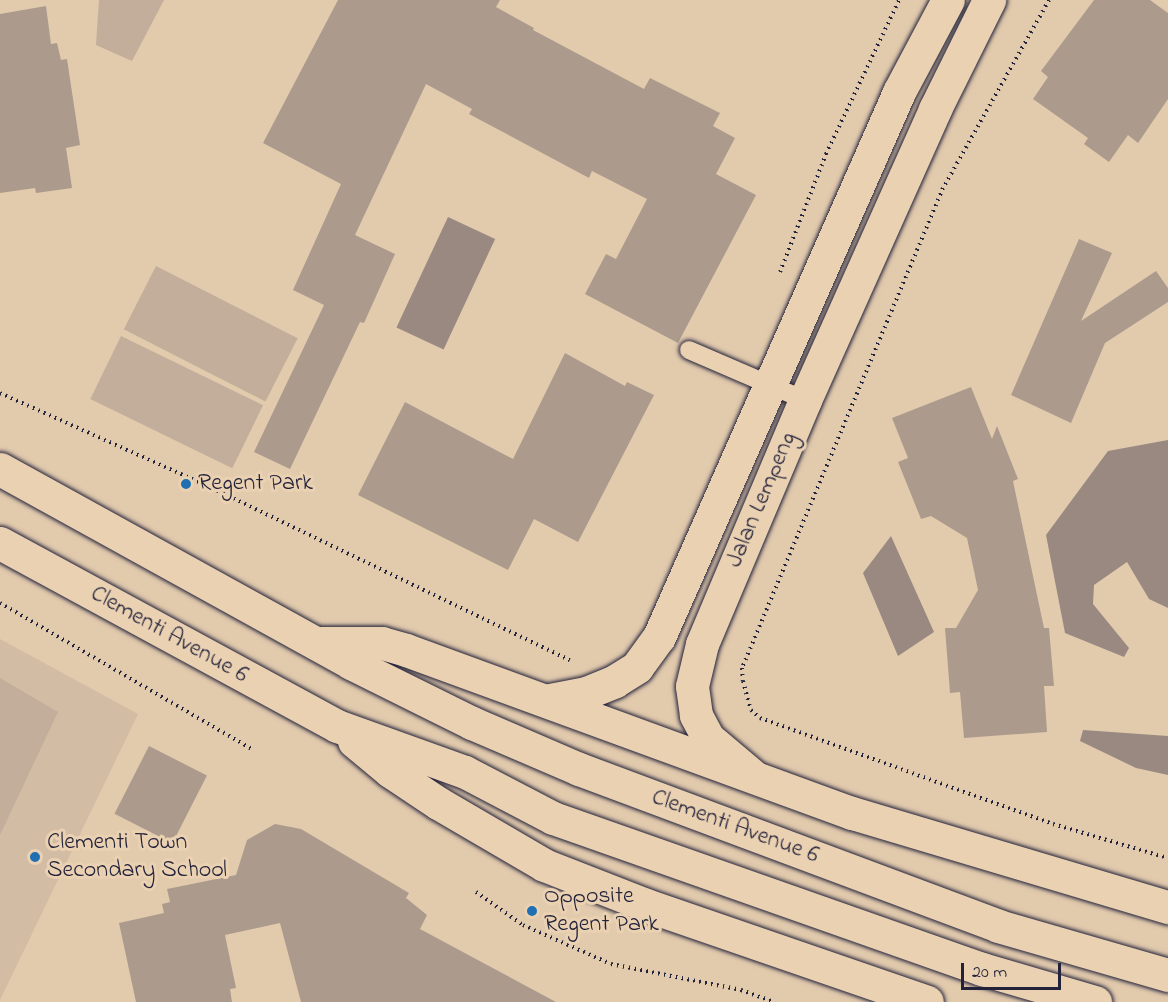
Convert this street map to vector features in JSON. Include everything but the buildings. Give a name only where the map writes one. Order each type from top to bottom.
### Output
[{"type":"main road","name":"Jalan Lempeng","points":[[550,700],[586,693],[615,681],[637,667],[659,637],[899,92],[948,0]]},
{"type":"main road","name":"Jalan Lempeng","points":[[752,775],[708,738],[696,715],[692,686],[702,644],[805,400],[888,214],[989,0]]},
{"type":"main road","name":"Clementi Avenue 6","points":[[0,469],[317,643],[472,723],[579,769],[998,926],[1168,975]]},
{"type":"main road","name":"Clementi Avenue 6","points":[[0,543],[337,726],[465,772],[553,818],[982,969],[1095,1002]]},
{"type":"main road","name":"Clementi Avenue 6","points":[[317,643],[382,643],[550,700],[852,813],[1168,907]]},
{"type":"main road","name":"Clementi Avenue 6","points":[[337,726],[390,771],[544,865],[646,905],[927,1002]]},
{"type":"lane","points":[[869,162],[906,175]]},
{"type":"lane","points":[[850,205],[888,214]]},
{"type":"lane","points":[[689,350],[805,400]]},
{"type":"path","points":[[779,274],[826,154],[899,0]]},
{"type":"path","points":[[1049,0],[944,188],[742,668],[743,681],[751,710],[760,718],[1053,824],[1168,858]]},
{"type":"path","points":[[0,393],[212,488],[569,660],[581,661]]},
{"type":"path","points":[[0,603],[254,750]]},
{"type":"path","points":[[476,892],[523,925],[611,964],[741,990],[774,1002]]},
{"type":"shaded area","points":[[99,0],[164,0],[132,61],[96,45]]},
{"type":"shaded area","points":[[448,217],[495,239],[444,350],[396,328]]},
{"type":"shaded area","points":[[156,266],[298,338],[265,401],[124,329]]},
{"type":"shaded area","points":[[121,336],[263,405],[232,468],[90,399]]},
{"type":"shaded area","points":[[1168,440],[1168,608],[1149,599],[1127,562],[1094,585],[1093,604],[1129,648],[1124,657],[1065,633],[1046,535],[1108,451]]},
{"type":"shaded area","points":[[891,536],[934,632],[898,656],[863,573]]},
{"type":"shaded area","name":"Clementi Town Secondary School","points":[[0,639],[138,714],[0,1000]]},
{"type":"shaded area","points":[[0,678],[58,712],[0,835]]},
{"type":"shaded area","points":[[1083,730],[1168,736],[1168,775],[1136,768],[1080,741]]},
{"type":"place","name":"Regent Park","points":[[186,484]]},
{"type":"place","name":"Clementi Town Secondary School","points":[[35,857]]},
{"type":"place","name":"Opposite Regent Park","points":[[532,911]]}]
